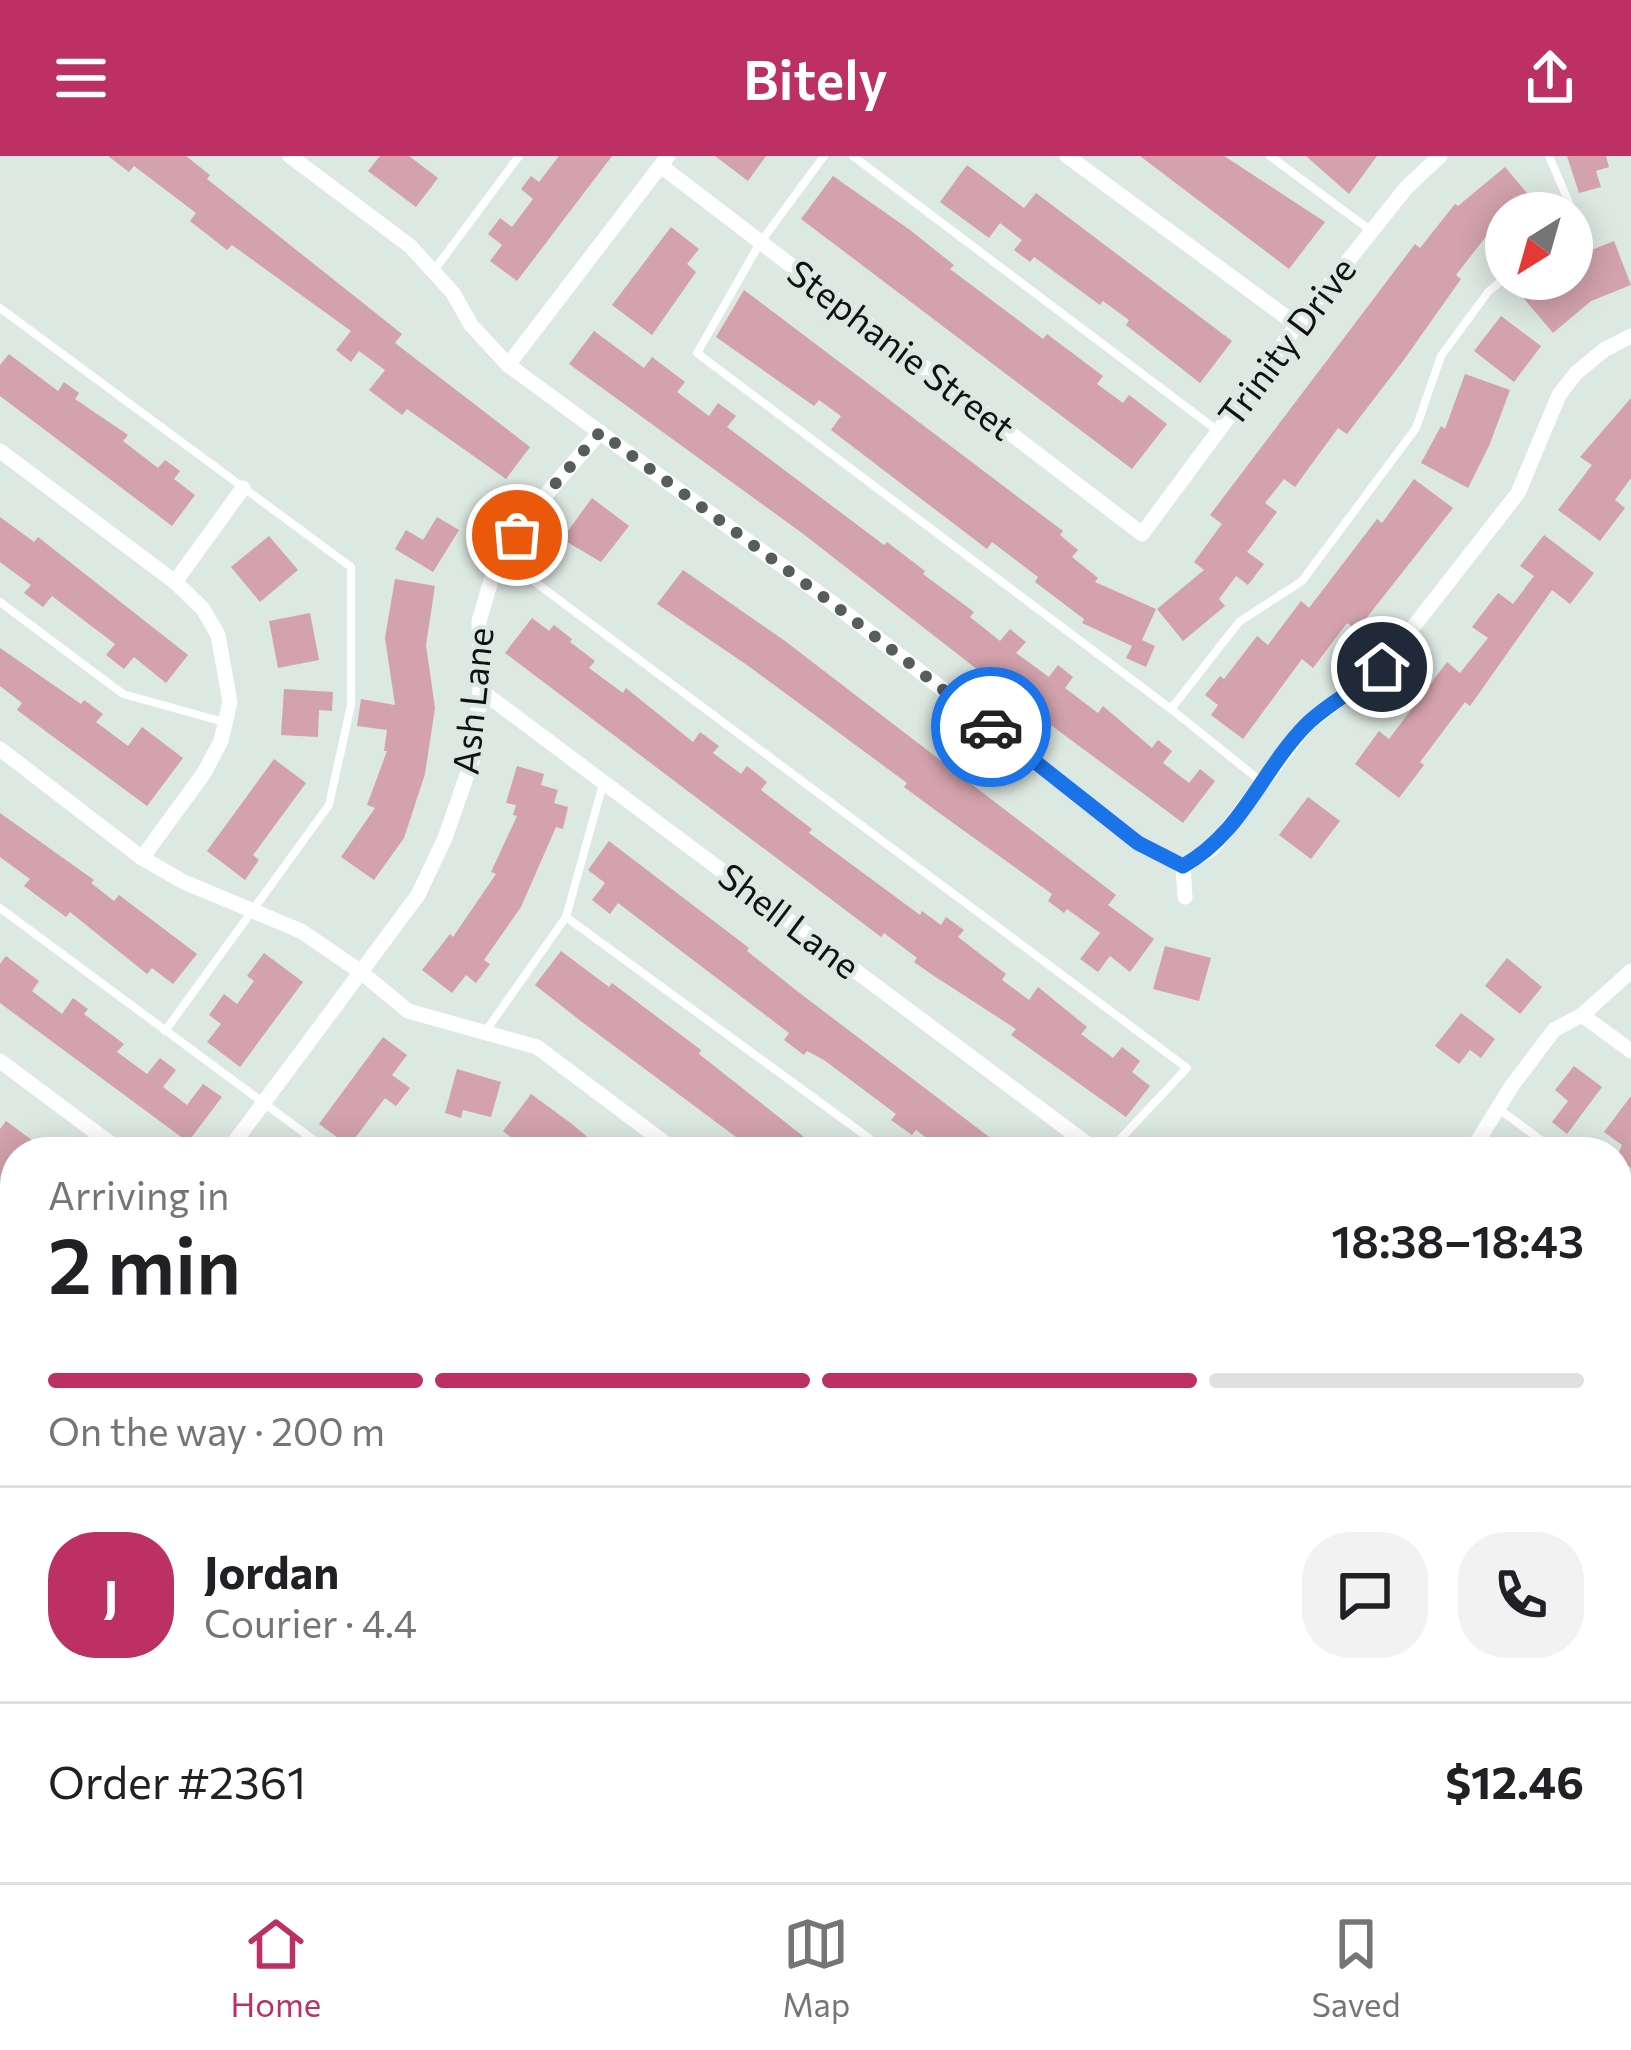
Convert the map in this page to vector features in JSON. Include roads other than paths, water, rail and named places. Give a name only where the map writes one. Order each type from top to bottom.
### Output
[{"type":"street","points":[[290,156],[310,162],[410,246],[508,365],[833,604],[1138,843],[1183,866]]},
{"type":"street","points":[[1067,156],[1297,325]]},
{"type":"street","name":"Trinity Drive","points":[[1142,534],[1297,325],[1406,188],[1440,156]]},
{"type":"street","points":[[508,365],[664,161]]},
{"type":"street","name":"Stephanie Street","points":[[664,161],[760,243],[1142,534]]},
{"type":"street","points":[[1183,866],[1213,849],[1306,725],[1382,667],[1518,493],[1548,416],[1576,373],[1631,336]]},
{"type":"street","name":"Ash Lane","points":[[238,1137],[418,895],[446,838],[474,754],[479,621],[493,574],[531,512],[600,432]]},
{"type":"street","points":[[0,451],[175,582],[203,609],[218,635],[230,702],[221,741],[142,858]]},
{"type":"street","points":[[175,582],[243,488]]},
{"type":"street","name":"Shell Lane","points":[[480,690],[1078,1137]]},
{"type":"street","points":[[0,749],[142,858],[184,882],[301,931],[408,1011],[537,1047],[657,1137]]},
{"type":"street","points":[[1183,866],[1185,897]]},
{"type":"street","points":[[1480,1137],[1554,1030],[1582,1015],[1631,971]]},
{"type":"street","points":[[1582,1015],[1631,1051]]},
{"type":"street","points":[[0,1061],[102,1137]]},
{"type":"lane","points":[[434,270],[519,156]]},
{"type":"lane","points":[[824,156],[760,243],[698,353],[1171,709],[1262,783]]},
{"type":"lane","points":[[853,156],[1220,431]]},
{"type":"lane","points":[[1270,156],[1372,231]]},
{"type":"lane","points":[[1549,156],[1564,192]]},
{"type":"lane","points":[[1171,709],[1239,622],[1302,581],[1416,428],[1442,356],[1485,296]]},
{"type":"lane","points":[[0,308],[351,567],[351,705],[328,806],[165,1031]]},
{"type":"lane","points":[[502,558],[1187,1069],[1122,1137]]},
{"type":"lane","points":[[0,602],[122,694],[225,722]]},
{"type":"lane","points":[[485,1032],[566,917],[604,782]]},
{"type":"lane","points":[[0,908],[309,1137]]},
{"type":"lane","points":[[566,917],[867,1137]]},
{"type":"lane","points":[[1498,1108],[1537,1137]]}]
